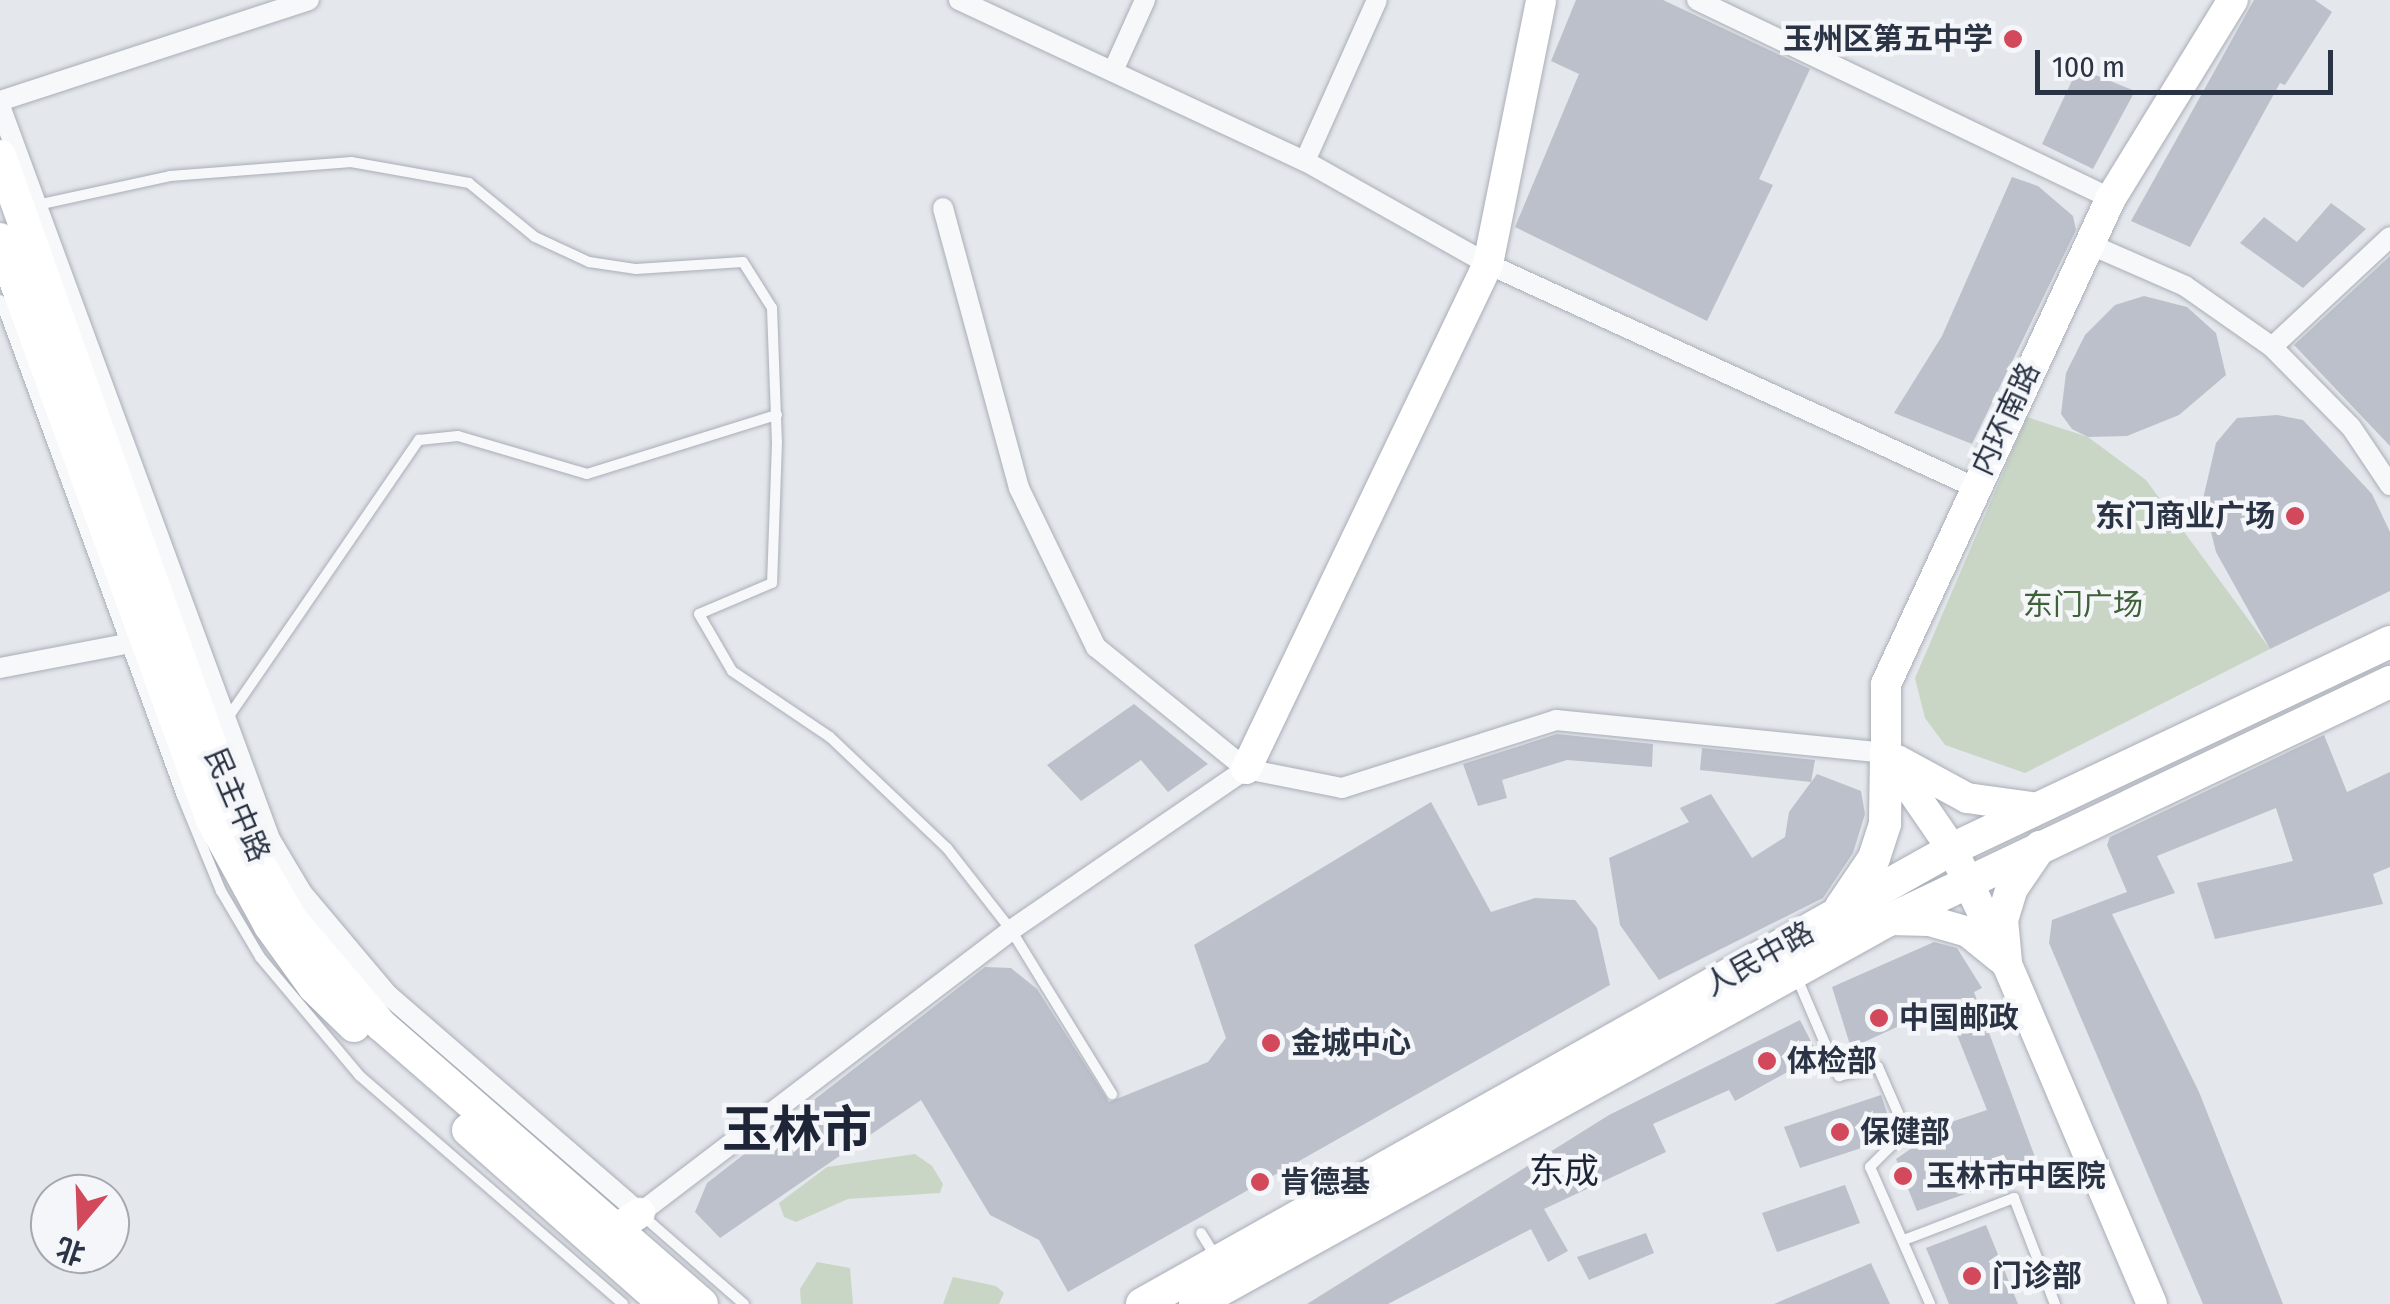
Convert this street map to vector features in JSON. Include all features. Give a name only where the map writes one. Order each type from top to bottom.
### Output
[{"type":"main road","points":[[1246,770],[1488,264],[1542,0]]},
{"type":"main road","name":"内环南路","points":[[1886,754],[1886,684],[1974,487],[2111,198],[2224,3]]},
{"type":"main road","name":"民主中路","points":[[0,156],[257,860],[291,918],[381,1026],[628,1221],[702,1304]]},
{"type":"main road","name":"民主中路","points":[[0,239],[212,820],[270,926],[314,987],[384,1056],[665,1304]]},
{"type":"main road","name":"人民中路","points":[[1142,1304],[1220,1264],[1952,850],[2390,642]]},
{"type":"main road","name":"人民中路","points":[[1195,1304],[1888,920],[2390,682]]},
{"type":"main road","points":[[1886,754],[1967,798],[2039,808]]},
{"type":"main road","points":[[1886,754],[1952,850],[2006,962],[2152,1304]]},
{"type":"main road","points":[[1833,917],[1874,858],[1885,824],[1886,754]]},
{"type":"main road","points":[[2006,962],[2002,920],[2012,888],[2041,846]]},
{"type":"main road","points":[[1888,920],[1930,921],[1968,932],[2006,962]]},
{"type":"street","points":[[308,0],[0,104],[223,724],[270,839],[348,953],[628,1221],[1011,930],[1246,770]]},
{"type":"street","points":[[960,0],[1304,160],[1488,264],[1974,487]]},
{"type":"street","points":[[1113,71],[1145,0]]},
{"type":"street","points":[[1304,160],[1377,0]]},
{"type":"street","points":[[1698,0],[2111,198]]},
{"type":"street","points":[[943,208],[1019,488],[1096,646],[1246,770],[1342,788],[1556,720],[1886,754]]},
{"type":"street","points":[[2272,347],[2390,237]]},
{"type":"street","points":[[2089,244],[2185,286],[2272,347],[2351,426],[2390,486]]},
{"type":"street","points":[[0,668],[126,644]]},
{"type":"lane","points":[[36,205],[170,176],[351,162],[469,183],[535,236],[588,262],[636,269],[743,262],[772,308],[777,415],[772,583],[699,614],[732,671],[830,738],[947,848],[1011,930],[1112,1094]]},
{"type":"lane","points":[[0,300],[221,891],[260,957],[360,1076],[623,1304]]},
{"type":"lane","points":[[223,724],[419,440],[458,436],[587,474],[777,415]]},
{"type":"lane","points":[[1794,971],[1839,1076],[1878,1066],[1906,1131],[1870,1167],[1930,1304]]},
{"type":"lane","points":[[1904,1240],[2014,1198],[2056,1304]]},
{"type":"lane","points":[[628,1221],[744,1304]]},
{"type":"lane","points":[[1200,1233],[1220,1264]]},
{"type":"green space","name":"东门广场","points":[[2027,417],[2088,437],[2146,480],[2270,649],[2025,773],[1945,745],[1925,718],[1915,678]]},
{"type":"green space","points":[[915,1154],[932,1166],[943,1184],[940,1193],[848,1199],[796,1222],[784,1217],[779,1203],[827,1167]]},
{"type":"green space","points":[[817,1262],[850,1268],[853,1304],[801,1304],[800,1289]]},
{"type":"green space","points":[[953,1277],[996,1286],[1004,1293],[999,1304],[943,1304]]},
{"type":"building","points":[[1576,0],[1663,0],[1810,69],[1759,179],[1773,185],[1707,321],[1515,227],[1579,74],[1551,61]]},
{"type":"building","points":[[2254,0],[2315,0],[2332,12],[2285,85],[2280,83],[2190,247],[2131,221]]},
{"type":"building","points":[[2078,68],[2135,91],[2093,169],[2042,144]]},
{"type":"building","points":[[2012,177],[2038,186],[2073,216],[2076,230],[1972,444],[1894,413],[1942,336]]},
{"type":"building","points":[[2331,203],[2366,229],[2303,288],[2240,243],[2264,217],[2297,242]]},
{"type":"building","points":[[2390,256],[2390,446],[2294,345]]},
{"type":"building","name":"东门商业广场","points":[[2144,296],[2187,307],[2216,333],[2226,375],[2179,415],[2127,436],[2088,437],[2072,429],[2061,414],[2066,373],[2085,335],[2115,305]]},
{"type":"building","name":"东门商业广场","points":[[2277,415],[2303,420],[2372,494],[2390,532],[2390,591],[2270,649],[2216,552],[2203,499],[2216,443],[2237,418]]},
{"type":"building","points":[[1134,704],[1208,764],[1168,792],[1141,760],[1081,801],[1047,765]]},
{"type":"building","points":[[1557,734],[1653,744],[1652,767],[1567,760],[1502,780],[1507,798],[1478,806],[1463,764]]},
{"type":"building","points":[[2324,735],[2347,792],[2390,772],[2390,867],[2373,874],[2383,904],[2215,939],[2197,883],[2293,861],[2276,808],[2157,856],[2175,893],[2112,914],[2199,1092],[2283,1304],[2203,1304],[2049,943],[2052,920],[2127,892],[2107,845],[2110,837]]},
{"type":"building","points":[[1702,748],[1815,760],[1811,782],[1700,770]]},
{"type":"building","points":[[1817,774],[1861,791],[1865,814],[1853,853],[1823,898],[1659,980],[1620,925],[1609,858],[1689,822],[1680,808],[1711,794],[1752,858],[1785,837],[1789,812]]},
{"type":"building","name":"金城中心","points":[[1431,802],[1491,912],[1535,898],[1575,900],[1597,928],[1610,985],[1068,1292],[1039,1240],[990,1215],[921,1100],[720,1238],[695,1212],[707,1183],[985,967],[1011,968],[1037,989],[1109,1102],[1208,1062],[1226,1038],[1194,945]]},
{"type":"building","points":[[1934,942],[1957,948],[1982,988],[1974,992],[2039,1168],[1917,1211],[1896,1159],[1948,1123],[1987,1110],[1945,1005],[1851,1048],[1832,987]]},
{"type":"building","points":[[1800,1020],[1818,1055],[1735,1101],[1729,1090],[1653,1124],[1666,1152],[1544,1209],[1568,1251],[1548,1262],[1531,1229],[1388,1304],[1307,1304],[1609,1115]]},
{"type":"building","name":"保健部","points":[[1881,1095],[1893,1131],[1883,1141],[1800,1168],[1784,1127]]},
{"type":"building","points":[[1845,1185],[1860,1223],[1777,1252],[1762,1213]]},
{"type":"building","name":"门诊部","points":[[1986,1225],[2018,1304],[1949,1304],[1926,1248]]},
{"type":"building","points":[[1646,1233],[1654,1253],[1589,1280],[1577,1257]]},
{"type":"building","points":[[1871,1263],[1890,1304],[1774,1304]]},
{"type":"place","name":"玉州区第五中学","points":[[2013,39]]},
{"type":"place","name":"东门商业广场","points":[[2295,516]]},
{"type":"place","name":"中国邮政","points":[[1879,1018]]},
{"type":"place","name":"金城中心","points":[[1271,1043]]},
{"type":"place","name":"体检部","points":[[1767,1061]]},
{"type":"place","name":"保健部","points":[[1840,1132]]},
{"type":"place","name":"玉林市中医院","points":[[1903,1176]]},
{"type":"place","name":"肯德基","points":[[1260,1182]]},
{"type":"place","name":"门诊部","points":[[1972,1276]]},
{"type":"district","name":"玉林市","points":[[797,1131]]},
{"type":"district","name":"东成","points":[[1564,1171]]}]
